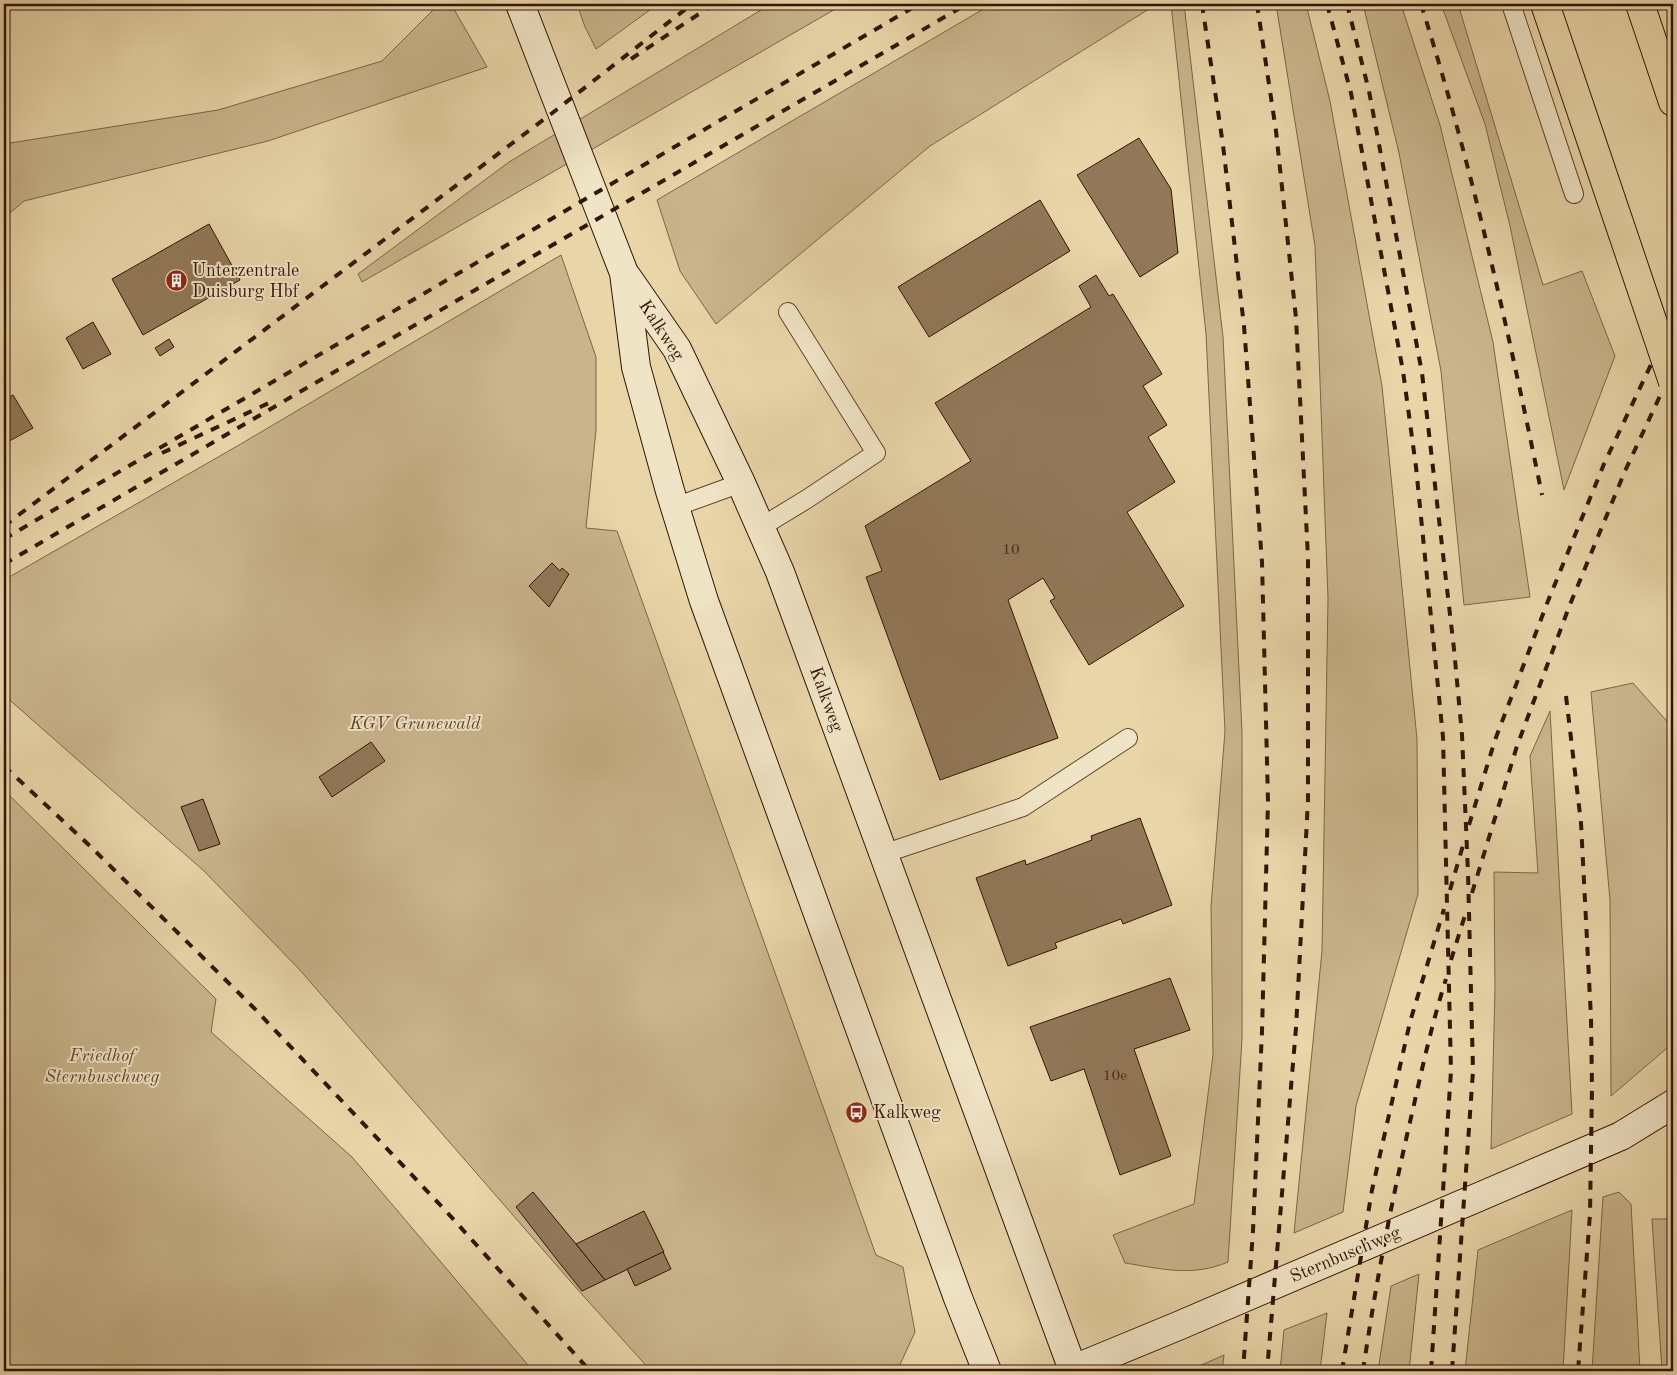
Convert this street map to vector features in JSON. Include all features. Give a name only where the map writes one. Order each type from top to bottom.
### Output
[{"type":"highway","points":[[1545,4],[1673,382]]},
{"type":"highway","points":[[1640,4],[1673,102]]},
{"type":"street","name":"Kalkweg","points":[[520,4],[624,273],[677,349],[741,483],[780,572],[1071,1370]]},
{"type":"street","name":"Kalkweg","points":[[624,273],[636,367],[675,507],[708,610],[951,1279],[987,1371]]},
{"type":"street","name":"Sternbuschweg","points":[[1071,1370],[1621,1136],[1673,1104]]},
{"type":"street","name":"Sternbuschweg","points":[[1621,1136],[1673,1127]]},
{"type":"lane","points":[[1511,4],[1574,194]]},
{"type":"lane","points":[[761,527],[876,453],[788,312]]},
{"type":"lane","points":[[675,507],[741,483]]},
{"type":"lane","points":[[883,854],[1023,807],[1128,738]]},
{"type":"green space","points":[[439,4],[451,4],[487,67],[268,141],[24,201],[4,218],[4,144],[218,110],[382,61]]},
{"type":"green space","points":[[577,4],[658,4],[596,49],[585,27]]},
{"type":"green space","points":[[771,4],[844,4],[362,282],[358,274],[509,162]]},
{"type":"green space","points":[[992,4],[1157,4],[930,146],[716,324],[680,271],[657,200]]},
{"type":"green space","points":[[1171,4],[1184,4],[1223,337],[1242,732],[1242,1039],[1228,1262],[1215,1267],[1190,1270],[1165,1269],[1125,1263],[1113,1235],[1194,1204],[1213,1055],[1211,907],[1225,731],[1206,334]]},
{"type":"green space","points":[[1276,4],[1306,4],[1330,101],[1382,386],[1417,739],[1418,894],[1356,1106],[1343,1212],[1294,1233],[1322,951],[1328,599],[1315,246]]},
{"type":"green space","points":[[1363,4],[1401,4],[1440,125],[1493,342],[1530,597],[1464,605],[1441,371],[1399,153]]},
{"type":"green space","points":[[1441,4],[1458,4],[1543,285],[1582,271],[1615,356],[1564,490],[1510,226],[1485,124]]},
{"type":"green space","name":"KGV Grunewald","points":[[561,255],[596,357],[596,430],[586,528],[617,531],[876,1255],[903,1267],[915,1332],[897,1371],[651,1371],[578,1290],[299,969],[204,871],[4,695],[4,580],[239,445]]},
{"type":"green space","points":[[1633,683],[1673,728],[1673,1043],[1611,1096],[1610,900],[1591,692]]},
{"type":"green space","points":[[1550,711],[1572,1114],[1491,1149],[1495,989],[1494,872],[1538,873],[1530,756]]},
{"type":"green space","name":"Friedhof Sternbuschweg","points":[[4,790],[216,999],[211,1032],[352,1157],[533,1371],[4,1371]]},
{"type":"green space","points":[[1619,1192],[1631,1204],[1640,1371],[1592,1371],[1603,1197]]},
{"type":"green space","points":[[1572,1210],[1563,1371],[1465,1371],[1478,1250]]},
{"type":"green space","points":[[1652,1219],[1673,1219],[1673,1371],[1662,1371]]},
{"type":"green space","points":[[1419,1274],[1409,1371],[1378,1371],[1391,1286]]},
{"type":"green space","points":[[1327,1313],[1320,1371],[1280,1371],[1284,1330]]},
{"type":"green space","points":[[1224,1355],[1222,1371],[1188,1371]]},
{"type":"building","points":[[1139,138],[1171,189],[1178,253],[1140,277],[1077,175]]},
{"type":"building","points":[[1040,200],[1070,251],[929,337],[898,287]]},
{"type":"building","name":"Unterzentrale Duisburg Hbf","points":[[209,224],[240,280],[143,335],[112,279]]},
{"type":"building","points":[[1096,275],[1109,296],[1113,294],[1162,374],[1143,386],[1167,425],[1148,437],[1175,482],[1127,512],[1184,606],[1089,665],[1050,601],[1055,598],[1043,578],[1008,600],[1058,738],[940,780],[866,577],[882,571],[865,526],[971,461],[935,403],[1091,307],[1079,286]]},
{"type":"building","points":[[93,322],[111,354],[83,369],[66,338]]},
{"type":"building","points":[[169,339],[174,347],[160,356],[155,348]]},
{"type":"building","points":[[13,395],[33,428],[4,444],[4,400]]},
{"type":"building","points":[[552,563],[560,571],[562,568],[569,574],[549,607],[529,586]]},
{"type":"building","points":[[371,742],[385,761],[332,797],[319,777]]},
{"type":"building","points":[[203,799],[220,844],[199,851],[181,807]]},
{"type":"building","points":[[1140,818],[1172,905],[1123,924],[1121,919],[1055,943],[1057,948],[1008,966],[976,878],[1025,860],[1026,865],[1092,840],[1091,836]]},
{"type":"building","points":[[1170,978],[1190,1030],[1134,1049],[1171,1156],[1120,1175],[1084,1069],[1051,1081],[1030,1027]]},
{"type":"building","points":[[533,1192],[605,1280],[582,1291],[516,1207]]},
{"type":"building","points":[[644,1211],[664,1252],[605,1280],[576,1244]]},
{"type":"building","points":[[663,1252],[671,1269],[635,1286],[627,1269]]},
{"type":"railway","points":[[4,526],[551,114],[692,4]]},
{"type":"railway","points":[[631,59],[714,4]]},
{"type":"railway","points":[[4,539],[919,4]]},
{"type":"railway","points":[[4,564],[967,4]]},
{"type":"railway","points":[[1202,4],[1223,145],[1244,326],[1262,562],[1268,801],[1262,1031],[1253,1231],[1243,1371]]},
{"type":"railway","points":[[1257,4],[1276,131],[1296,318],[1308,558],[1308,800],[1296,1028],[1267,1371]]},
{"type":"railway","points":[[1327,4],[1351,93],[1403,371],[1416,467],[1443,737],[1451,1071],[1431,1371]]},
{"type":"railway","points":[[1347,4],[1369,91],[1422,373],[1462,735],[1473,1071],[1452,1371]]},
{"type":"railway","points":[[1421,4],[1473,187],[1516,371],[1542,495]]},
{"type":"railway","points":[[1469,825],[1495,740],[1548,601],[1604,464],[1673,318]]},
{"type":"railway","points":[[1472,893],[1517,746],[1569,607],[1625,471],[1673,368]]},
{"type":"railway","points":[[162,453],[271,402]]},
{"type":"railway","points":[[1566,696],[1581,823],[1591,1018],[1590,1214],[1578,1371]]},
{"type":"railway","points":[[4,766],[90,846],[254,1008],[445,1210],[590,1371]]},
{"type":"railway","points":[[1450,890],[1464,842]]},
{"type":"railway","points":[[1342,1371],[1372,1190],[1410,1022],[1444,909]]},
{"type":"railway","points":[[1451,960],[1466,912]]},
{"type":"railway","points":[[1363,1371],[1378,1277],[1396,1184],[1426,1050],[1446,979]]},
{"type":"place","name":"Unterzentrale Duisburg Hbf","points":[[176,280]]},
{"type":"place","name":"Kalkweg","points":[[857,1112]]}]
